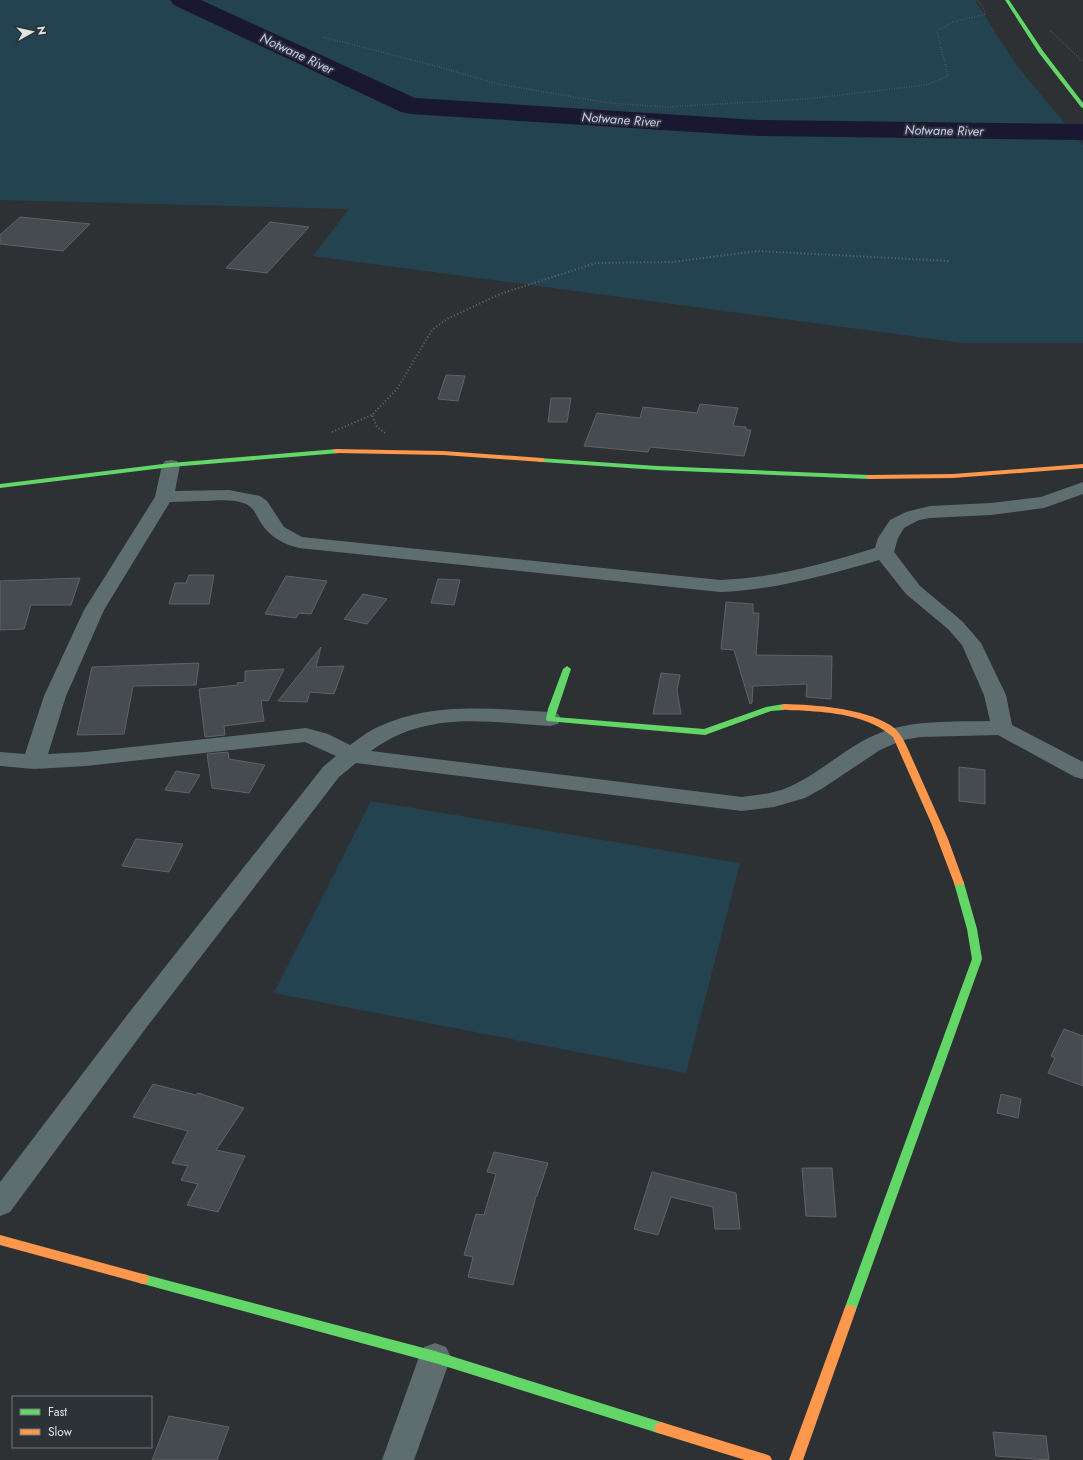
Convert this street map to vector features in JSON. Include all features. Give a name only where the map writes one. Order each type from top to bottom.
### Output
[{"type":"street","points":[[1007,0],[1041,52],[1083,106]]},
{"type":"street","points":[[0,486],[171,465],[346,450],[419,452],[657,468],[850,477],[953,476],[1083,466]]},
{"type":"street","points":[[34,762],[55,696],[94,610],[164,497],[171,465]]},
{"type":"street","points":[[1002,728],[994,695],[971,642],[955,625],[913,590],[893,566],[884,552],[888,538],[897,524],[913,516],[930,512],[991,509],[1044,502],[1083,488]]},
{"type":"street","points":[[164,497],[225,495],[245,497],[260,505],[270,523],[279,533],[299,542],[720,586],[745,586],[775,582],[798,577],[884,552]]},
{"type":"street","points":[[550,719],[552,709],[567,669]]},
{"type":"street","points":[[0,1204],[137,1021],[331,772],[351,755],[386,731],[424,718],[458,714],[550,719],[705,732],[769,709],[784,707],[798,707],[861,716],[878,722],[896,735],[952,858],[967,905],[974,936],[977,959],[796,1460]]},
{"type":"street","points":[[0,759],[34,762],[86,759],[306,735],[320,739],[351,755],[742,804],[769,801],[803,789],[881,740],[896,735],[916,731],[1002,728],[1083,772]]},
{"type":"street","points":[[0,1240],[435,1357],[765,1460]]},
{"type":"street","points":[[398,1460],[435,1357]]},
{"type":"path","points":[[323,37],[432,65],[498,84],[609,102],[666,107],[806,99],[926,85],[948,76],[936,31],[953,22],[986,14],[978,0]]},
{"type":"path","points":[[419,452],[396,442],[377,427],[372,415],[398,389],[432,330],[447,319],[500,294],[596,264],[626,262],[672,262],[757,251],[949,261]]},
{"type":"shaded area","points":[[0,0],[975,0],[1016,65],[1083,145],[1083,343],[963,343],[313,256],[349,209],[0,200]]},
{"type":"shaded area","points":[[371,801],[740,863],[686,1073],[274,993]]},
{"type":"building","points":[[20,217],[90,224],[63,251],[0,244],[0,235]]},
{"type":"building","points":[[270,222],[309,227],[267,273],[226,268]]},
{"type":"building","points":[[446,375],[465,376],[458,401],[438,399]]},
{"type":"building","points":[[551,398],[571,398],[567,422],[548,422]]},
{"type":"building","points":[[700,404],[738,408],[733,426],[746,427],[746,430],[751,430],[744,456],[650,447],[648,452],[584,446],[597,413],[640,418],[643,407],[697,413]]},
{"type":"building","points":[[189,575],[214,575],[209,604],[169,604],[175,583],[186,583]]},
{"type":"building","points":[[286,576],[327,581],[311,614],[299,613],[296,618],[265,614]]},
{"type":"building","points":[[80,578],[71,605],[31,605],[24,629],[0,630],[0,581]]},
{"type":"building","points":[[438,579],[460,580],[454,605],[431,603]]},
{"type":"building","points":[[363,594],[387,599],[367,624],[344,619]]},
{"type":"building","points":[[726,602],[753,604],[753,613],[759,613],[756,655],[832,656],[831,699],[806,697],[807,684],[753,686],[752,703],[750,704],[734,650],[721,649]]},
{"type":"building","points":[[321,647],[316,667],[344,666],[334,694],[310,692],[307,702],[278,701]]},
{"type":"building","points":[[199,663],[196,685],[133,686],[124,734],[77,735],[92,667]]},
{"type":"building","points":[[284,669],[268,701],[261,700],[264,721],[224,726],[225,735],[205,737],[199,689],[238,685],[237,683],[245,682],[245,671]]},
{"type":"building","points":[[661,673],[680,675],[677,690],[681,714],[653,714]]},
{"type":"building","points":[[228,752],[229,759],[265,765],[249,793],[212,788],[207,754]]},
{"type":"building","points":[[959,767],[985,770],[985,804],[959,801]]},
{"type":"building","points":[[176,771],[200,775],[189,793],[165,790]]},
{"type":"building","points":[[136,839],[183,844],[169,872],[122,866]]},
{"type":"building","points":[[1064,1029],[1083,1036],[1083,1086],[1048,1073],[1055,1058],[1051,1056]]},
{"type":"building","points":[[153,1084],[196,1095],[198,1093],[244,1108],[216,1150],[245,1156],[218,1212],[187,1205],[198,1184],[181,1180],[188,1166],[172,1163],[188,1131],[133,1117]]},
{"type":"building","points":[[1001,1094],[1021,1099],[1018,1118],[997,1113]]},
{"type":"building","points":[[494,1152],[548,1163],[536,1196],[513,1285],[468,1277],[473,1257],[464,1255],[476,1214],[484,1215],[496,1174],[487,1172]]},
{"type":"building","points":[[802,1168],[832,1168],[836,1217],[806,1216]]},
{"type":"building","points":[[652,1172],[736,1193],[740,1229],[715,1229],[713,1207],[671,1197],[658,1235],[634,1229]]},
{"type":"building","points":[[169,1416],[229,1427],[217,1460],[152,1460]]},
{"type":"building","points":[[993,1432],[1046,1436],[1049,1460],[996,1456]]},
{"type":"waterway","name":"Notwane River","points":[[182,0],[410,106],[757,128],[1083,132]]},
{"type":"traffic: fast","points":[[1007,0],[1041,52],[1083,106]]},
{"type":"traffic: fast","points":[[0,486],[171,465],[337,451]]},
{"type":"traffic: fast","points":[[542,460],[657,468],[869,477]]},
{"type":"traffic: fast","points":[[567,669],[552,709],[550,719],[705,732],[769,709],[784,707]]},
{"type":"traffic: fast","points":[[850,1310],[977,959],[972,929],[959,883]]},
{"type":"traffic: fast","points":[[143,1279],[435,1357],[661,1428]]},
{"type":"traffic: slow","points":[[337,451],[443,453],[542,460]]},
{"type":"traffic: slow","points":[[869,477],[953,476],[1083,466]]},
{"type":"traffic: slow","points":[[784,707],[827,710],[860,716],[887,727],[896,735],[903,747],[937,825],[959,883]]},
{"type":"traffic: slow","points":[[0,1240],[143,1279]]},
{"type":"traffic: slow","points":[[796,1460],[850,1310]]},
{"type":"traffic: slow","points":[[661,1428],[765,1460]]}]
